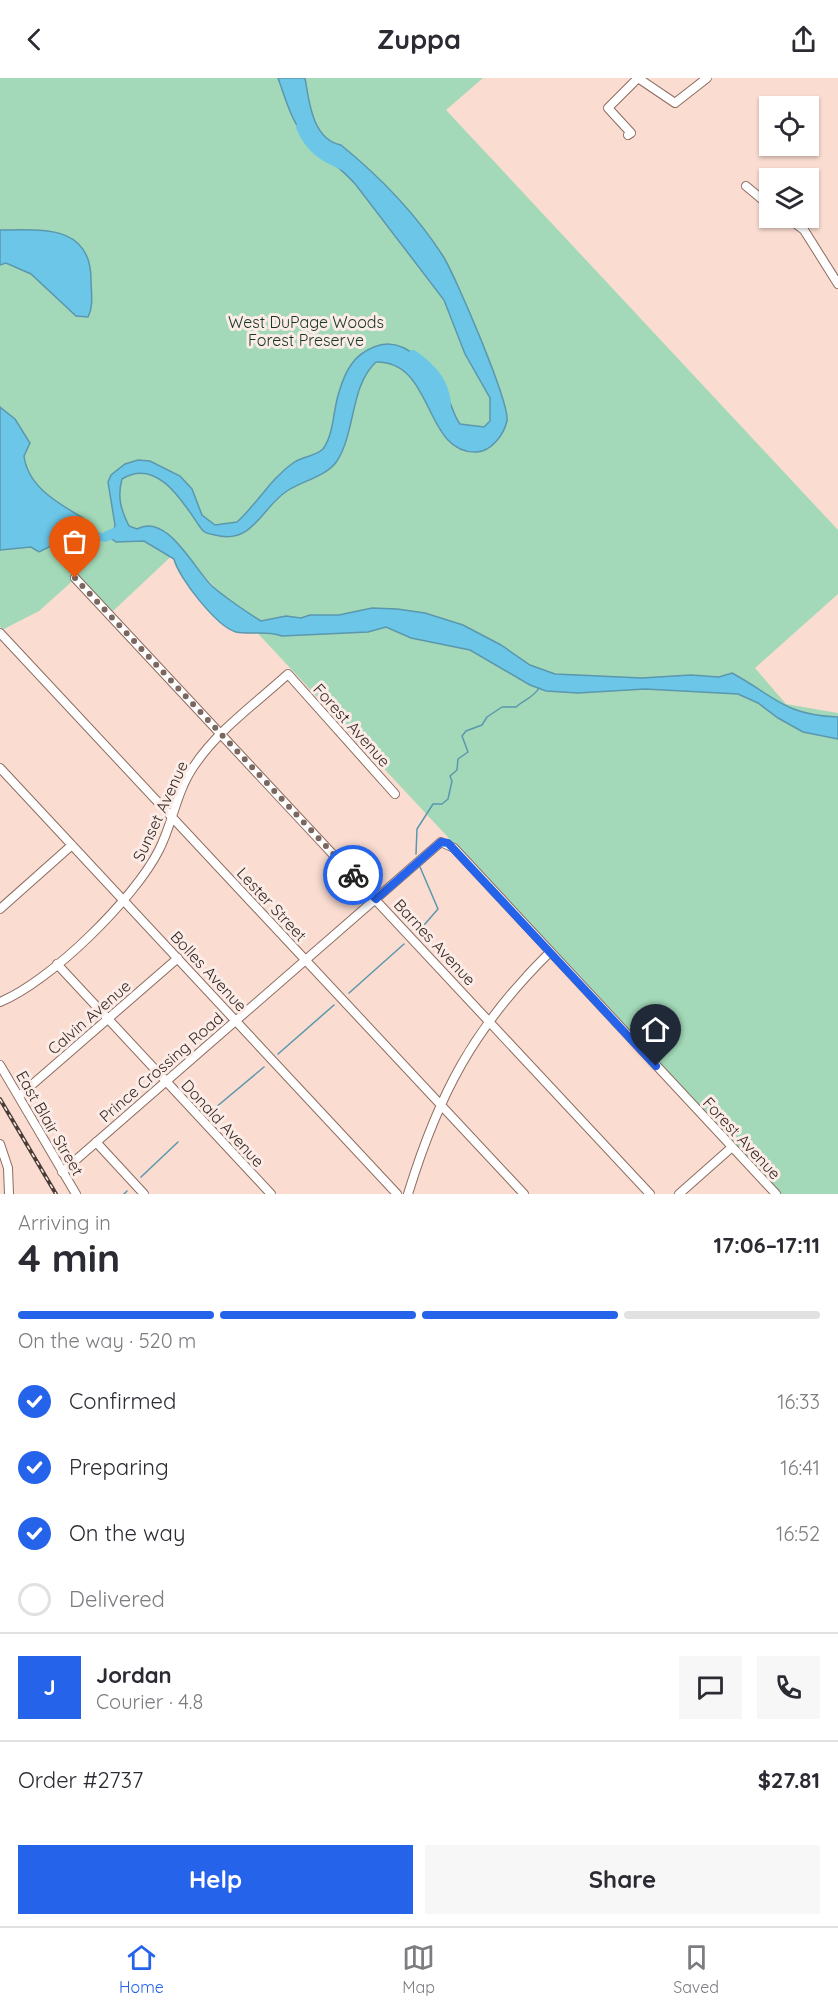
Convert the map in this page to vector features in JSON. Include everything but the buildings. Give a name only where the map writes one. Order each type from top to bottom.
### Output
[{"type":"street","points":[[628,135],[631,133],[608,108],[638,78],[675,103],[707,78]]},
{"type":"street","points":[[746,186],[759,197]]},
{"type":"street","points":[[801,228],[838,284]]},
{"type":"street","name":"Barnes Avenue","points":[[75,578],[650,1194]]},
{"type":"street","name":"Lester Street","points":[[0,634],[172,815],[524,1194]]},
{"type":"street","name":"Sunset Avenue","points":[[0,1002],[26,989],[57,964],[124,900],[153,863],[192,769],[222,733],[288,674]]},
{"type":"street","name":"Forest Avenue","points":[[288,674],[395,794]]},
{"type":"street","name":"Bolles Avenue","points":[[0,768],[397,1194]]},
{"type":"street","name":"Forest Avenue","points":[[441,842],[454,848],[776,1194]]},
{"type":"street","name":"Prince Crossing Road","points":[[62,1172],[441,842]]},
{"type":"street","points":[[1,906],[72,845]]},
{"type":"street","points":[[408,1194],[440,1103],[462,1060],[488,1020],[550,952]]},
{"type":"street","name":"Calvin Avenue","points":[[19,1096],[178,958]]},
{"type":"street","name":"Donald Avenue","points":[[57,964],[271,1194]]},
{"type":"street","name":"East Blair Street","points":[[0,1065],[76,1194]]},
{"type":"street","points":[[96,1143],[144,1194]]},
{"type":"street","points":[[0,1144],[9,1176],[9,1194]]},
{"type":"street","points":[[679,1194],[731,1148]]},
{"type":"green space","name":"West DuPage Woods Forest Preserve","points":[[0,78],[483,78],[446,110],[838,530],[838,594],[755,668],[786,704],[838,713],[838,1194],[781,1194],[179,549],[112,612],[77,577],[39,611],[2,630],[0,626]]},
{"type":"water","points":[[278,78],[305,78],[314,118],[324,135],[341,145],[383,183],[421,225],[443,256],[491,366],[506,410],[507,421],[500,436],[488,449],[477,452],[460,449],[447,439],[409,376],[395,366],[376,362],[362,383],[343,449],[337,461],[327,471],[287,491],[248,530],[228,537],[204,532],[168,485],[147,474],[135,474],[122,479],[121,503],[129,526],[137,529],[148,526],[159,528],[169,535],[212,586],[261,621],[286,616],[301,618],[310,615],[339,615],[372,608],[397,609],[425,613],[463,625],[501,645],[530,665],[555,674],[642,678],[691,675],[719,677],[732,673],[792,709],[820,716],[838,717],[838,739],[803,732],[758,703],[738,694],[645,689],[578,693],[546,691],[530,685],[470,650],[411,638],[386,627],[368,632],[282,636],[271,633],[236,632],[219,621],[199,600],[190,589],[174,559],[144,541],[116,542],[112,539],[115,525],[108,482],[111,475],[125,464],[138,460],[150,461],[180,476],[192,489],[202,515],[215,525],[237,522],[285,469],[323,449],[327,443],[337,399],[347,371],[355,359],[374,347],[386,344],[398,346],[409,350],[419,358],[444,389],[460,424],[484,427],[490,421],[490,398],[465,354],[444,300],[356,185],[302,133],[291,114]]},
{"type":"water","points":[[0,230],[32,230],[61,234],[73,240],[83,249],[89,262],[91,280],[92,304],[88,317],[76,316],[31,274],[6,263],[0,265]]},
{"type":"water","points":[[0,407],[15,419],[30,443],[24,456],[31,477],[46,493],[83,518],[83,535],[73,535],[39,552],[31,547],[0,550]]},
{"type":"waterway","points":[[301,127],[308,140],[318,150],[343,165]]},
{"type":"waterway","points":[[413,355],[436,376],[443,388],[446,404]]},
{"type":"waterway","points":[[105,537],[121,530]]},
{"type":"waterway","points":[[83,535],[98,537]]},
{"type":"waterway","points":[[416,854],[417,829],[433,804],[442,804],[448,799],[452,781],[450,776],[457,770],[458,759],[468,752],[462,736],[466,731],[482,725],[487,717],[502,707],[516,707],[539,688]]},
{"type":"waterway","points":[[418,932],[438,909],[420,867]]},
{"type":"waterway","points":[[349,993],[404,944]]},
{"type":"waterway","points":[[278,1054],[334,1005]]},
{"type":"waterway","points":[[209,1113],[264,1067]]},
{"type":"waterway","points":[[141,1177],[178,1142]]},
{"type":"waterway","points":[[124,1194],[127,1191]]},
{"type":"railway","points":[[0,1099],[56,1194]]},
{"type":"way so far","points":[[75,578],[353,875]]},
{"type":"route","points":[[353,875],[376,899],[441,842],[448,843],[656,1066]]}]
